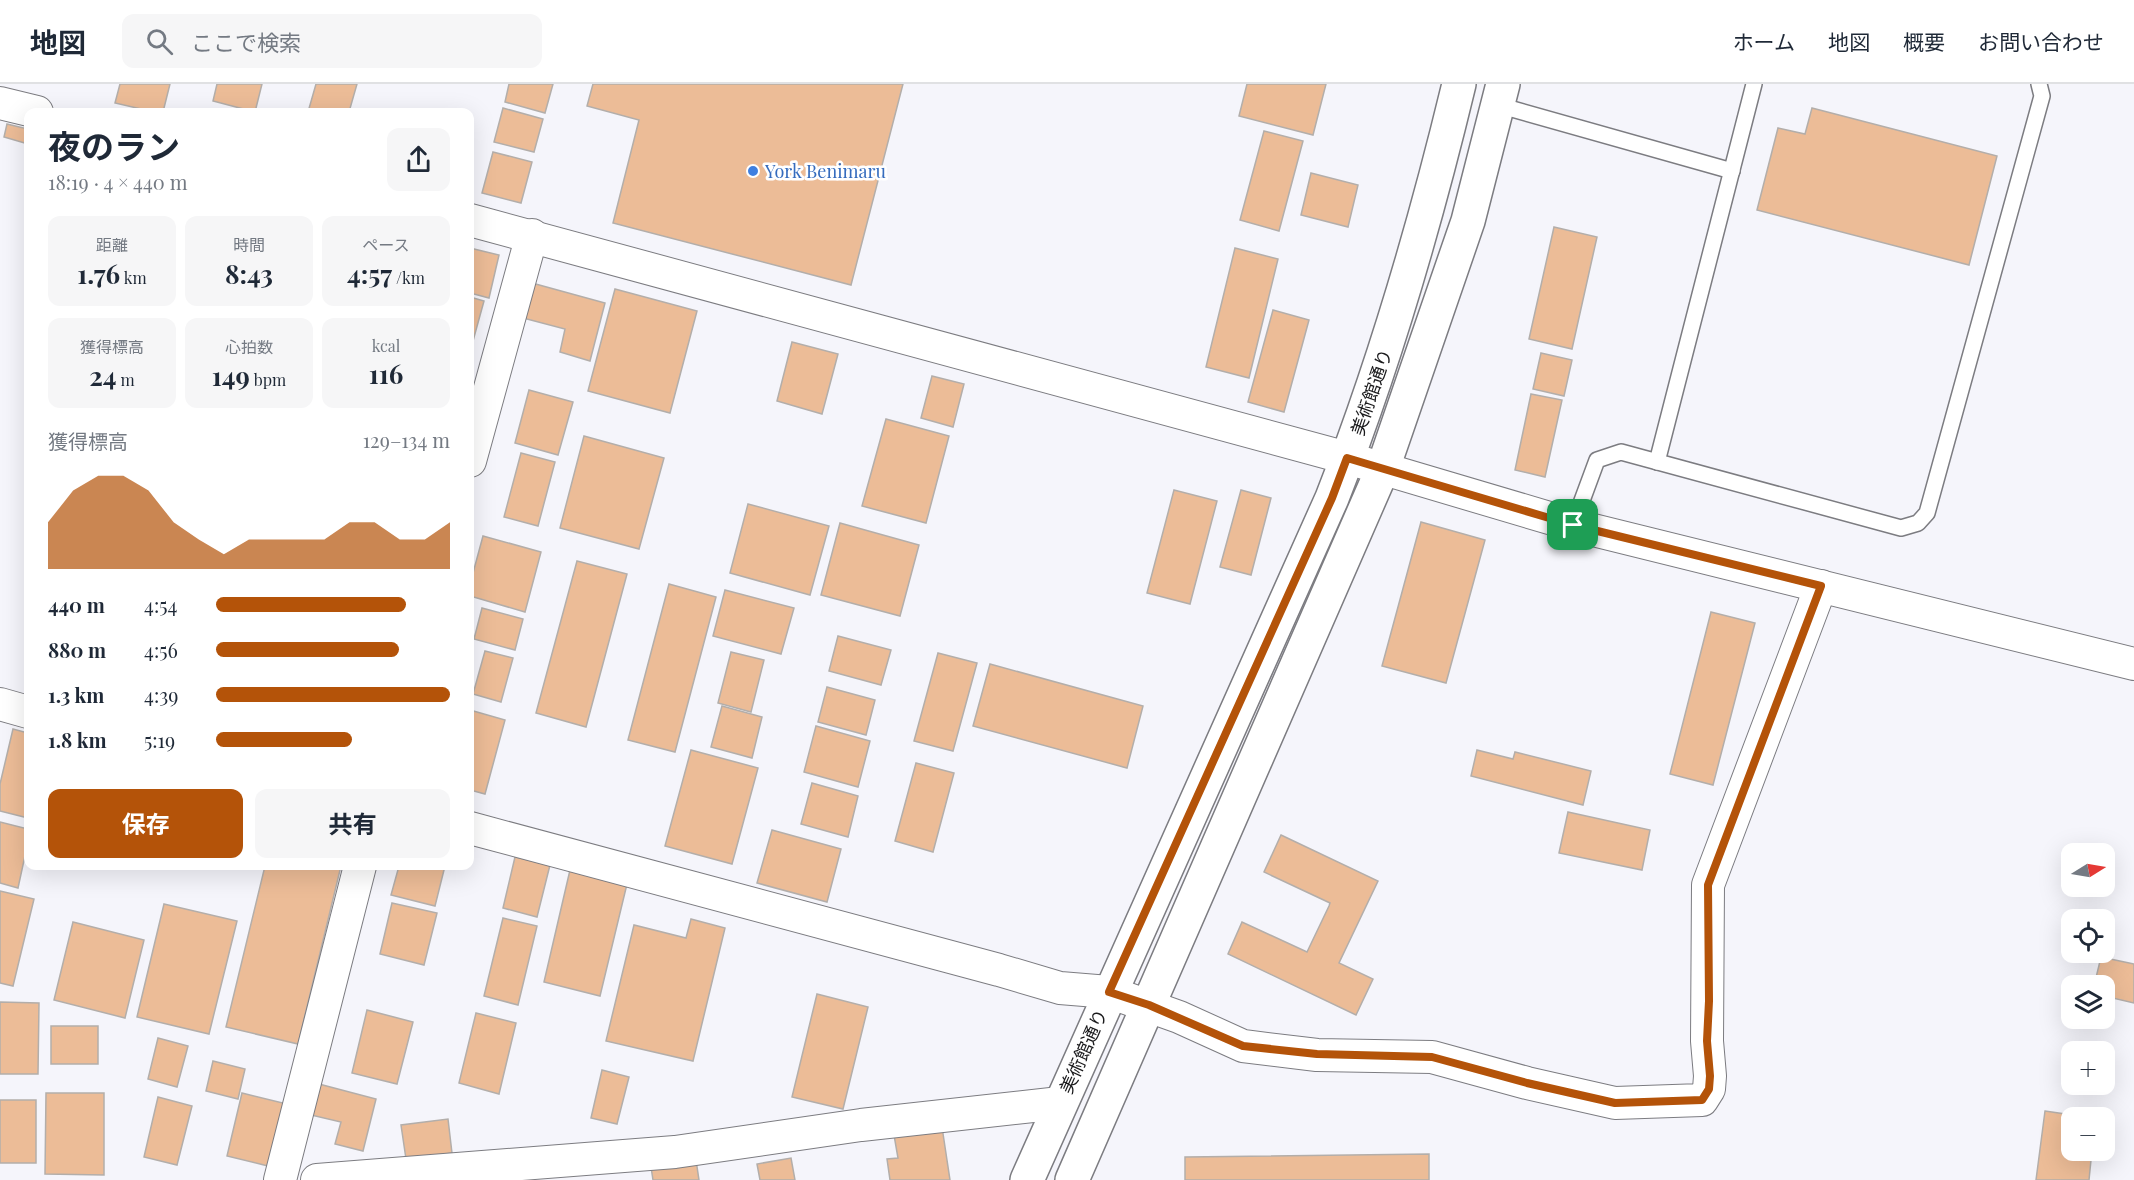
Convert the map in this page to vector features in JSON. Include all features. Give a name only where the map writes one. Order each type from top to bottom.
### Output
[{"type":"street","name":"美術館通り","points":[[1027,1180],[1109,992],[1332,498],[1407,282],[1459,84]]},
{"type":"street","name":"美術館通り","points":[[1072,1180],[1383,468],[1468,221],[1501,95]]},
{"type":"street","points":[[0,103],[24,109]]},
{"type":"street","points":[[474,221],[1347,458],[1573,525],[2134,664]]},
{"type":"street","points":[[474,446],[532,235]]},
{"type":"street","points":[[474,829],[1060,988],[1109,992],[1149,1005],[1243,1046],[1317,1054],[1432,1057],[1527,1083],[1615,1103],[1702,1100],[1709,1089],[1710,1076],[1707,1041],[1708,885],[1821,586]]},
{"type":"street","points":[[0,704],[24,711]]},
{"type":"street","points":[[280,1180],[359,870]]},
{"type":"street","points":[[329,1180],[629,1168],[675,1152],[873,1123],[1060,1102]]},
{"type":"lane","points":[[1657,462],[1754,84]]},
{"type":"lane","points":[[1573,525],[1597,460],[1621,452],[1901,528],[1918,523],[1927,513],[2042,96],[2039,84]]},
{"type":"lane","points":[[1501,95],[1732,171]]},
{"type":"building","points":[[120,84],[170,84],[164,108],[137,108],[115,103]]},
{"type":"building","points":[[217,84],[262,84],[256,108],[240,108],[213,101]]},
{"type":"building","points":[[316,84],[357,84],[350,108],[309,108]]},
{"type":"building","points":[[509,84],[553,84],[545,113],[505,102]]},
{"type":"building","name":"York Benimaru","points":[[593,84],[903,84],[851,285],[613,223],[639,120],[587,106]]},
{"type":"building","points":[[1247,84],[1326,84],[1313,135],[1239,116]]},
{"type":"building","points":[[503,108],[543,119],[534,152],[494,142]]},
{"type":"building","points":[[1812,108],[1997,156],[1969,265],[1757,210],[1778,128],[1805,134]]},
{"type":"building","points":[[7,124],[24,128],[24,143],[4,137]]},
{"type":"building","points":[[1264,131],[1303,141],[1279,231],[1240,220]]},
{"type":"building","points":[[493,152],[532,162],[521,203],[482,193]]},
{"type":"building","points":[[1311,173],[1358,185],[1348,227],[1301,215]]},
{"type":"building","points":[[1554,227],[1597,237],[1572,349],[1529,339]]},
{"type":"building","points":[[1235,248],[1278,259],[1249,378],[1206,367]]},
{"type":"building","points":[[474,249],[499,255],[489,298],[474,294]]},
{"type":"building","points":[[532,283],[605,303],[590,361],[560,352],[565,329],[523,318]]},
{"type":"building","points":[[615,289],[697,311],[670,413],[588,391]]},
{"type":"building","points":[[474,298],[484,301],[474,337]]},
{"type":"building","points":[[1273,310],[1309,320],[1284,412],[1248,402]]},
{"type":"building","points":[[792,342],[838,354],[822,414],[777,401]]},
{"type":"building","points":[[1541,353],[1572,360],[1564,396],[1533,389]]},
{"type":"building","points":[[932,376],[964,384],[953,427],[921,418]]},
{"type":"building","points":[[529,390],[573,402],[558,455],[515,443]]},
{"type":"building","points":[[1531,394],[1562,400],[1545,477],[1515,470]]},
{"type":"building","points":[[886,419],[949,436],[926,523],[862,506]]},
{"type":"building","points":[[584,436],[664,458],[639,549],[560,528]]},
{"type":"building","points":[[521,453],[555,462],[538,526],[504,517]]},
{"type":"building","points":[[1174,490],[1217,501],[1190,604],[1147,593]]},
{"type":"building","points":[[1241,490],[1271,498],[1251,575],[1220,567]]},
{"type":"building","points":[[748,504],[829,526],[810,595],[730,573]]},
{"type":"building","points":[[1421,522],[1485,540],[1446,683],[1382,666]]},
{"type":"building","points":[[840,523],[919,545],[900,616],[821,595]]},
{"type":"building","points":[[483,536],[541,552],[525,612],[474,597],[474,569]]},
{"type":"building","points":[[577,561],[627,574],[586,727],[536,713]]},
{"type":"building","points":[[669,584],[716,597],[675,752],[628,740]]},
{"type":"building","points":[[725,590],[794,608],[781,654],[713,636]]},
{"type":"building","points":[[482,608],[523,619],[515,650],[474,639]]},
{"type":"building","points":[[1711,612],[1755,623],[1713,785],[1670,774]]},
{"type":"building","points":[[838,636],[891,650],[881,685],[829,671]]},
{"type":"building","points":[[485,651],[513,658],[501,702],[474,694]]},
{"type":"building","points":[[731,652],[764,660],[751,712],[718,703]]},
{"type":"building","points":[[938,653],[977,663],[953,751],[914,741]]},
{"type":"building","points":[[990,664],[1143,706],[1127,768],[973,726]]},
{"type":"building","points":[[827,687],[875,700],[866,735],[818,722]]},
{"type":"building","points":[[722,706],[762,717],[752,758],[711,747]]},
{"type":"building","points":[[474,711],[505,720],[485,794],[474,791]]},
{"type":"building","points":[[816,726],[870,741],[858,787],[804,772]]},
{"type":"building","points":[[13,729],[24,732],[24,817],[0,811],[0,784]]},
{"type":"building","points":[[691,750],[758,768],[732,864],[665,846]]},
{"type":"building","points":[[1477,750],[1513,759],[1515,752],[1591,771],[1583,805],[1471,776]]},
{"type":"building","points":[[916,763],[954,773],[933,852],[895,841]]},
{"type":"building","points":[[812,783],[858,796],[848,837],[801,824]]},
{"type":"building","points":[[1568,812],[1650,830],[1642,870],[1559,853]]},
{"type":"building","points":[[0,822],[24,828],[24,860],[18,888],[0,883]]},
{"type":"building","points":[[772,830],[841,849],[827,902],[757,883]]},
{"type":"building","points":[[1281,835],[1378,881],[1339,963],[1373,979],[1356,1015],[1228,954],[1242,922],[1307,952],[1329,906],[1330,903],[1264,872]]},
{"type":"building","points":[[515,857],[550,865],[537,917],[503,908]]},
{"type":"building","points":[[264,870],[340,870],[298,1044],[226,1027]]},
{"type":"building","points":[[398,870],[444,870],[435,906],[391,895]]},
{"type":"building","points":[[570,870],[627,884],[600,996],[544,982]]},
{"type":"building","points":[[0,891],[34,899],[13,986],[0,983]]},
{"type":"building","points":[[392,903],[437,913],[424,965],[380,954]]},
{"type":"building","points":[[164,904],[237,921],[209,1034],[137,1017]]},
{"type":"building","points":[[503,918],[537,926],[518,1005],[484,996]]},
{"type":"building","points":[[691,919],[725,928],[693,1061],[606,1041],[634,925],[686,938]]},
{"type":"building","points":[[73,922],[144,940],[125,1018],[54,1000]]},
{"type":"building","points":[[2115,960],[2134,964],[2134,1003],[2115,999],[2115,975],[2097,975],[2100,963],[2115,963]]},
{"type":"building","points":[[817,994],[868,1007],[843,1109],[792,1097]]},
{"type":"building","points":[[0,1002],[39,1003],[38,1074],[0,1074]]},
{"type":"building","points":[[367,1010],[413,1022],[397,1084],[352,1073]]},
{"type":"building","points":[[476,1013],[516,1023],[499,1094],[459,1083]]},
{"type":"building","points":[[51,1026],[98,1026],[98,1064],[51,1064]]},
{"type":"building","points":[[158,1038],[188,1046],[177,1087],[148,1079]]},
{"type":"building","points":[[213,1061],[245,1069],[238,1099],[206,1091]]},
{"type":"building","points":[[602,1070],[629,1077],[617,1124],[591,1118]]},
{"type":"building","points":[[319,1084],[376,1099],[363,1151],[335,1144],[341,1122],[311,1115]]},
{"type":"building","points":[[46,1093],[104,1093],[104,1175],[45,1174]]},
{"type":"building","points":[[242,1093],[287,1104],[272,1167],[227,1156]]},
{"type":"building","points":[[158,1097],[192,1106],[177,1165],[144,1157]]},
{"type":"building","points":[[0,1100],[36,1100],[36,1163],[0,1163]]},
{"type":"building","points":[[2045,1111],[2061,1113],[2061,1161],[2091,1161],[2089,1180],[2036,1180]]},
{"type":"building","points":[[448,1119],[452,1153],[406,1159],[401,1125]]},
{"type":"building","points":[[942,1127],[950,1180],[890,1180],[887,1159],[898,1158],[894,1135]]},
{"type":"building","points":[[1429,1154],[1429,1180],[1185,1180],[1185,1157]]},
{"type":"building","points":[[791,1158],[795,1180],[760,1180],[757,1164]]},
{"type":"building","points":[[696,1160],[699,1180],[653,1180],[651,1167]]},
{"type":"place","name":"York Benimaru","points":[[753,171]]},
{"type":"route","points":[[1347,458],[1573,525],[1821,586],[1708,885],[1707,1041],[1710,1076],[1707,1096],[1702,1100],[1615,1103],[1527,1083],[1432,1057],[1406,1054],[1317,1054],[1243,1046],[1179,1017],[1109,992],[1332,498],[1347,458]]}]
